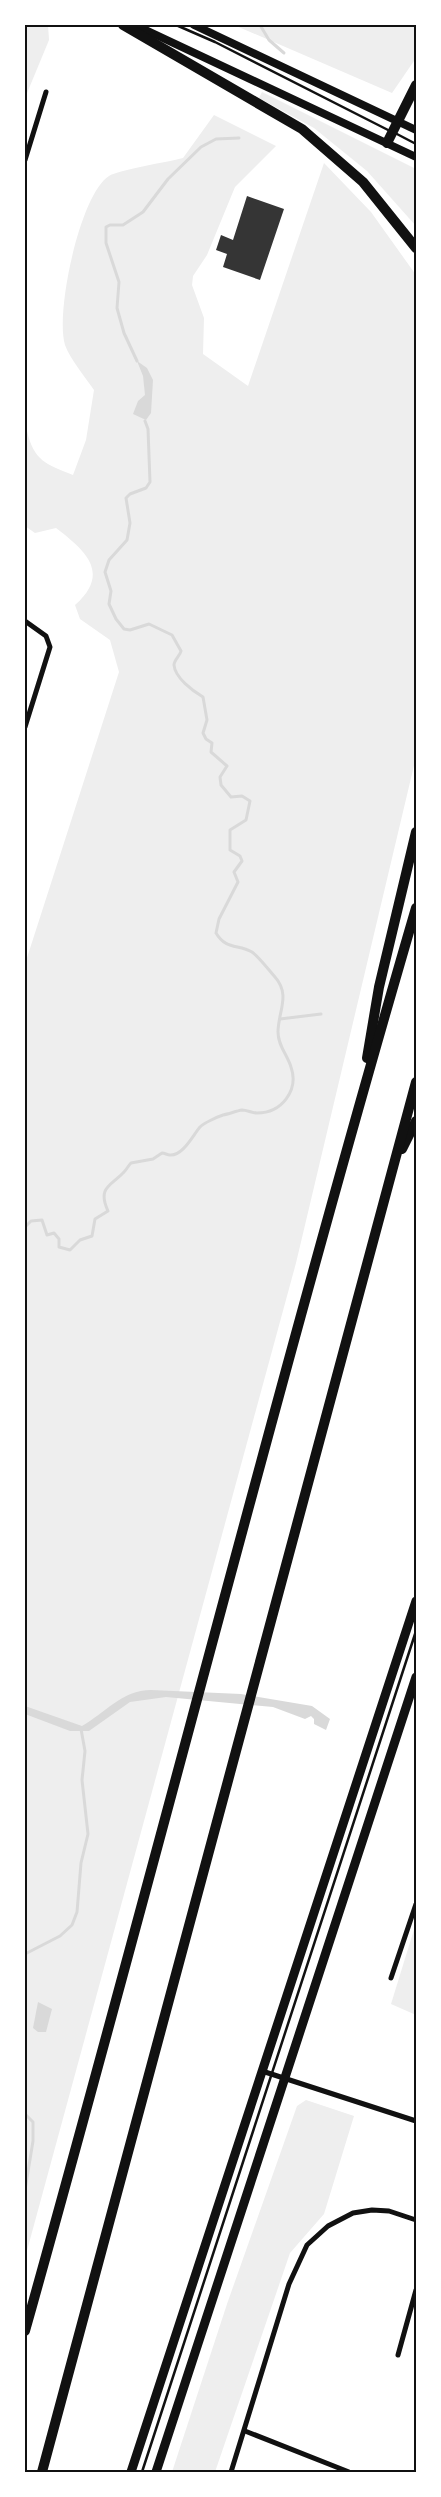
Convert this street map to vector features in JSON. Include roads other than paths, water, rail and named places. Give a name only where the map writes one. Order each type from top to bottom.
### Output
[{"type":"highway","points":[[123,25],[302,129],[363,182],[416,248]]},
{"type":"highway","points":[[387,142],[416,85]]},
{"type":"highway","points":[[357,1115],[379,987],[416,832]]},
{"type":"highway","points":[[25,2331],[109,2034],[181,1759],[357,1115],[416,908]]},
{"type":"highway","points":[[42,2472],[416,1082]]},
{"type":"highway","points":[[391,1173],[416,1121]]},
{"type":"main road","points":[[135,25],[416,157]]},
{"type":"main road","points":[[194,25],[416,130]]},
{"type":"main road","points":[[131,2472],[416,1602]]},
{"type":"main road","points":[[156,2472],[416,1677]]},
{"type":"street","points":[[25,160],[46,92]]},
{"type":"street","points":[[25,622],[46,636],[50,647],[25,727]]},
{"type":"street","points":[[391,1978],[416,1904]]},
{"type":"street","points":[[262,2071],[416,2121]]},
{"type":"street","points":[[231,2472],[289,2284],[307,2246],[328,2226],[353,2213],[372,2210],[389,2211],[416,2220]]},
{"type":"street","points":[[398,2355],[416,2290]]},
{"type":"street","points":[[245,2431],[350,2472]]},
{"type":"lane","points":[[176,25],[216,42],[416,144]]},
{"type":"lane","points":[[142,2472],[416,1631]]},
{"type":"waterway","points":[[260,25],[269,40],[284,53]]},
{"type":"waterway","points":[[137,361],[124,333],[117,308],[119,282],[106,243],[106,227],[110,225],[123,225],[143,212],[168,179],[201,147],[216,139],[239,138]]},
{"type":"waterway","points":[[25,1227],[31,1221],[42,1220],[47,1235],[54,1233],[59,1239],[59,1247],[70,1250],[80,1240],[92,1236],[95,1219],[108,1211],[104,1197],[107,1188],[131,1163],[153,1159],[162,1153],[170,1155],[179,1152],[200,1127],[220,1116],[242,1110],[257,1113],[274,1109],[286,1099],[293,1084],[291,1067],[278,1037],[283,997],[280,984],[252,952],[224,942],[216,933],[219,919],[238,882],[234,872],[242,861],[240,856],[230,850],[230,830],[246,820],[250,801],[242,796],[231,797],[221,785],[220,777],[227,766],[211,752],[212,743],[206,739],[203,733],[207,720],[203,697],[185,684],[175,670],[174,663],[181,651],[172,635],[149,624],[130,630],[124,629],[116,619],[109,604],[111,591],[105,572],[109,560],[127,540],[130,523],[126,498],[130,494],[146,488],[150,482],[148,429],[145,421]]},
{"type":"waterway","points":[[280,1019],[321,1014]]},
{"type":"waterway","points":[[25,1954],[60,1936],[72,1925],[77,1912],[81,1863],[88,1834],[82,1780],[85,1751],[81,1729]]},
{"type":"waterway","points":[[25,2114],[33,2122],[33,2141],[25,2190]]}]
